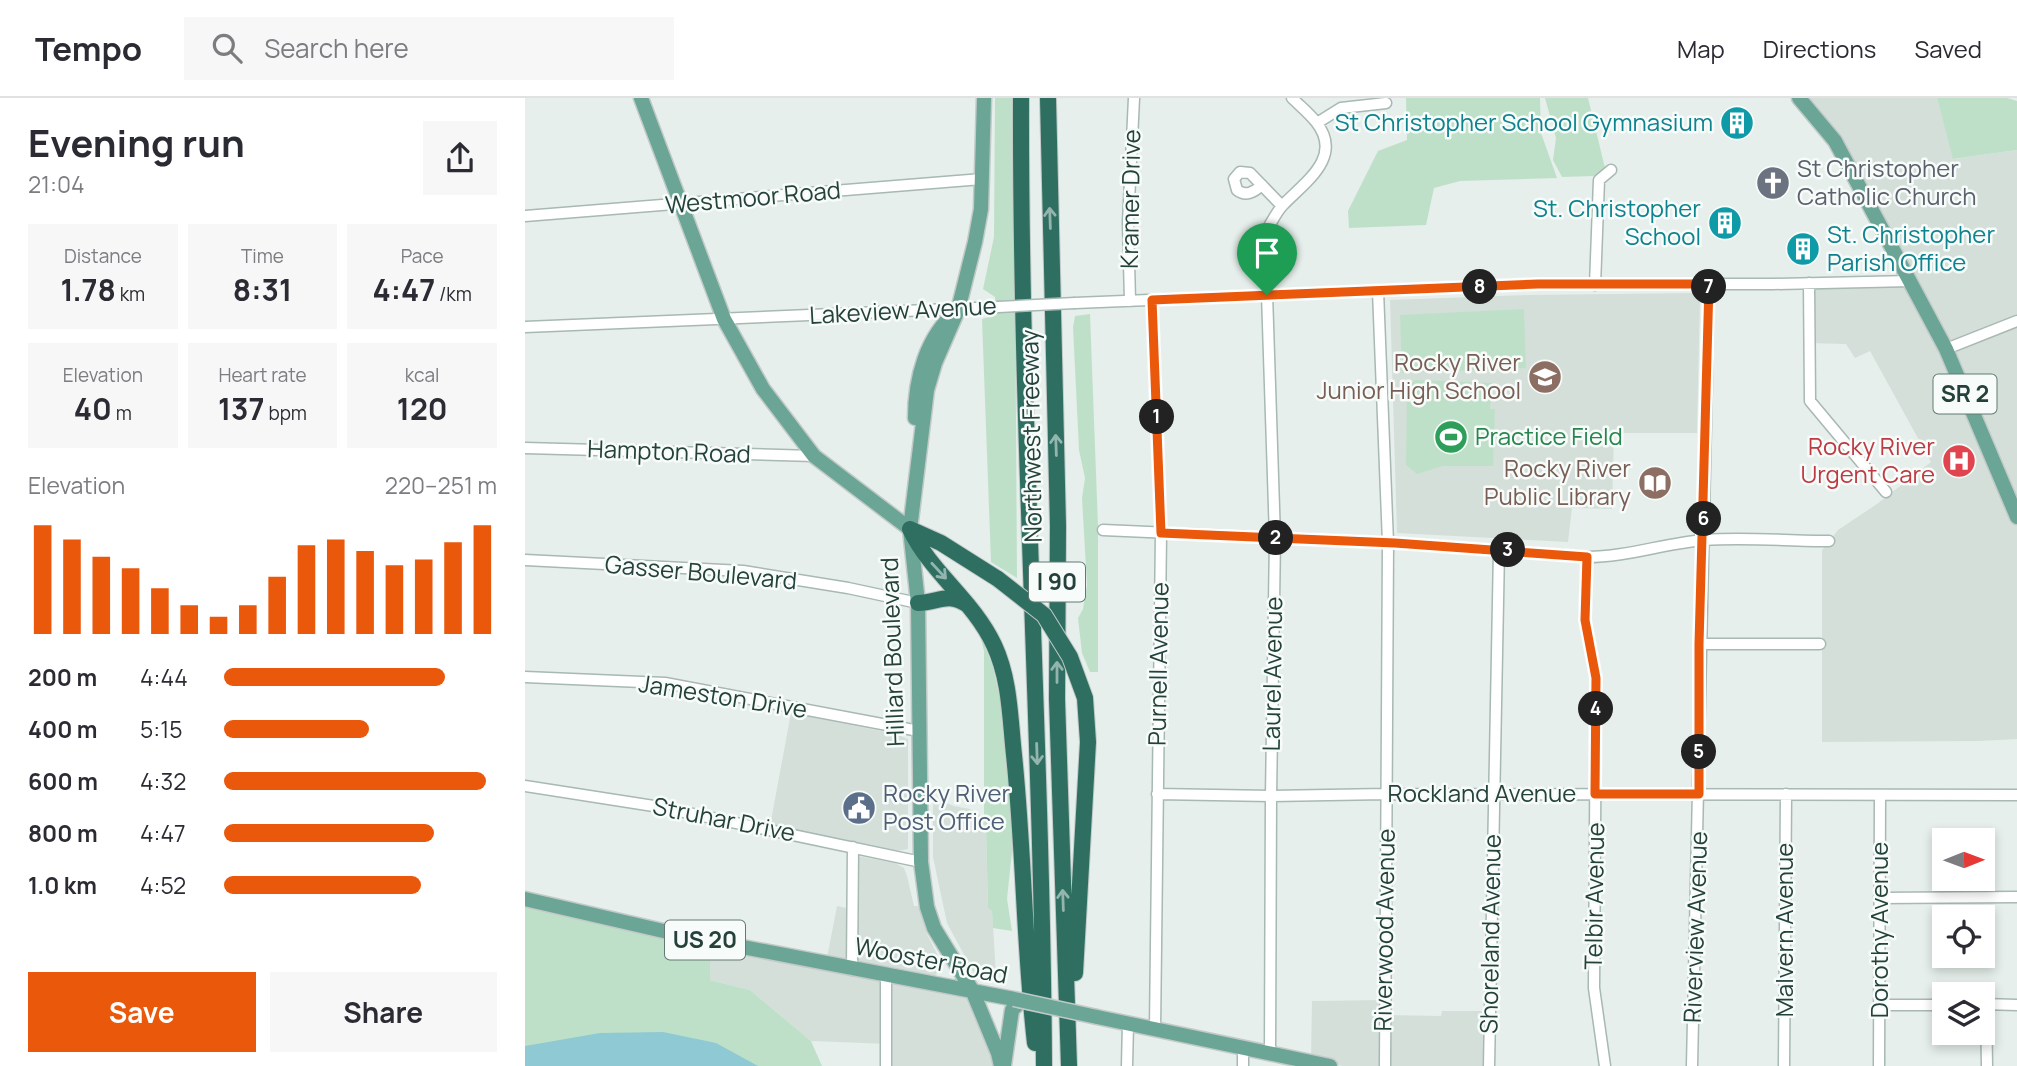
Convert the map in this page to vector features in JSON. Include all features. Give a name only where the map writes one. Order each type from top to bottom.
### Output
[{"type":"highway","name":"Northwest Freeway","points":[[1021,98],[1028,486],[1044,1066]]},
{"type":"highway","name":"Northwest Freeway","points":[[1048,98],[1058,526],[1057,699],[1069,1066]]},
{"type":"highway","points":[[910,529],[941,543],[998,579],[1044,615],[1070,657],[1085,698],[1088,742],[1069,1066]]},
{"type":"highway","points":[[910,529],[921,551],[974,610],[994,646],[1007,685],[1019,797],[1028,985],[1037,1066]]},
{"type":"highway","points":[[918,603],[952,597],[974,610]]},
{"type":"main road","name":"Hilliard Boulevard","points":[[641,98],[724,319],[763,389],[814,456],[910,529],[918,603],[921,862],[927,907],[934,928],[972,990],[1002,1066]]},
{"type":"main road","points":[[910,529],[927,390],[935,363],[958,310],[981,209],[984,98]]},
{"type":"main road","name":"SR 2","points":[[1799,98],[1835,141],[1946,349],[2017,517]]},
{"type":"main road","name":"Wooster Road","points":[[525,899],[685,936],[852,970],[972,990],[1015,1003],[1128,1023],[1330,1066]]},
{"type":"main road","points":[[1002,1066],[1015,1003]]},
{"type":"street","name":"Kramer Drive","points":[[1130,301],[1128,223],[1134,98]]},
{"type":"street","points":[[1292,98],[1317,123],[1341,108],[1386,103]]},
{"type":"street","name":"Laurel Avenue","points":[[1270,1053],[1275,538],[1265,233],[1282,206],[1312,179],[1322,164],[1325,149],[1317,123]]},
{"type":"street","points":[[1595,285],[1599,180],[1611,170]]},
{"type":"street","name":"Westmoor Road","points":[[525,216],[982,179]]},
{"type":"street","points":[[1262,185],[1282,206]]},
{"type":"street","name":"Lakeview Avenue","points":[[525,327],[1538,284],[1911,282]]},
{"type":"street","points":[[1809,283],[1810,401],[1886,492]]},
{"type":"street","name":"Riverview Avenue","points":[[1692,1066],[1699,794],[1699,644],[1709,284]]},
{"type":"street","name":"Riverwood Avenue","points":[[1378,290],[1388,543],[1385,1066]]},
{"type":"street","name":"Purnell Avenue","points":[[1152,300],[1161,533],[1155,1029]]},
{"type":"street","points":[[1946,349],[2017,321]]},
{"type":"street","name":"Hampton Road","points":[[525,448],[814,456]]},
{"type":"street","points":[[1103,530],[1388,543],[1587,557],[1613,557],[1703,540],[1829,541]]},
{"type":"street","name":"Shoreland Avenue","points":[[1489,1066],[1499,550]]},
{"type":"street","name":"Telbir Avenue","points":[[1587,557],[1585,620],[1596,678],[1594,988],[1605,1066]]},
{"type":"street","name":"Gasser Boulevard","points":[[525,560],[743,571],[848,588],[918,603]]},
{"type":"street","points":[[1699,644],[1820,645]]},
{"type":"street","name":"Jameston Drive","points":[[525,677],[665,683],[919,731]]},
{"type":"street","name":"Struhar Drive","points":[[525,786],[660,807],[921,862]]},
{"type":"street","name":"Rockland Avenue","points":[[1157,794],[2017,795]]},
{"type":"street","name":"Malvern Avenue","points":[[1784,1066],[1786,794]]},
{"type":"street","name":"Dorothy Avenue","points":[[1879,1066],[1880,795]]},
{"type":"street","points":[[852,970],[853,847]]},
{"type":"street","points":[[1879,898],[2017,897]]},
{"type":"street","points":[[886,976],[886,1066]]},
{"type":"street","points":[[1881,1005],[1932,1004]]},
{"type":"street","points":[[1995,1004],[2017,1005]]},
{"type":"street","points":[[1127,1066],[1128,1023]]},
{"type":"street","points":[[1986,1045],[1987,1066]]},
{"type":"street","points":[[1243,1047],[1243,1066]]},
{"type":"shaded area","points":[[1794,98],[1937,98],[1954,159],[2017,150],[2017,739],[1822,742],[1822,550],[1838,530],[1931,462],[1870,351],[1855,358],[1846,344],[1807,343],[1807,287],[1908,285],[1836,153]]},
{"type":"shaded area","name":"Rocky River Junior High School","points":[[1695,293],[1700,297],[1697,433],[1614,433],[1612,509],[1572,508],[1568,542],[1397,533],[1390,300]]},
{"type":"shaded area","points":[[791,713],[896,734],[908,739],[908,849],[897,851],[770,826]]},
{"type":"shaded area","points":[[933,798],[970,809],[984,818],[988,908],[992,910],[996,975],[975,975],[947,923],[933,857]]},
{"type":"shaded area","points":[[857,856],[895,863],[904,868],[914,906],[918,906],[938,956],[940,969],[934,977],[827,958],[837,906],[855,910]]},
{"type":"shaded area","points":[[710,947],[968,997],[993,1053],[994,1066],[890,1066],[889,1044],[811,1041],[750,990],[710,980]]},
{"type":"shaded area","points":[[1387,1000],[1387,1015],[1441,1016],[1442,1011],[1486,1011],[1485,1066],[1343,1066],[1311,1060],[1312,1001]]},
{"type":"green space","points":[[995,98],[1014,98],[1017,578],[991,562],[982,319],[996,315],[995,297],[983,289],[994,237]]},
{"type":"green space","points":[[1406,98],[1540,98],[1541,133],[1557,178],[1460,181],[1434,188],[1426,225],[1349,228],[1348,211],[1378,151],[1407,140]]},
{"type":"green space","points":[[1545,98],[1588,98],[1605,168],[1601,174],[1562,177],[1553,160],[1556,138]]},
{"type":"green space","points":[[1937,98],[2007,98],[2017,101],[2017,150],[1953,159]]},
{"type":"green space","points":[[1524,309],[1526,368],[1402,373],[1400,315]]},
{"type":"green space","points":[[1090,314],[1098,526],[1098,672],[1090,672],[1082,653],[1078,618],[1083,609],[1087,585],[1082,498],[1085,478],[1079,450],[1073,327],[1075,316]]},
{"type":"green space","name":"Practice Field","points":[[1415,380],[1493,383],[1490,409],[1495,409],[1493,466],[1443,466],[1417,474],[1406,465],[1407,387]]},
{"type":"green space","points":[[979,631],[993,667],[1004,717],[1013,842],[1007,899],[1012,931],[993,928],[992,911],[988,908],[984,818],[984,651]]},
{"type":"green space","points":[[525,900],[710,942],[710,980],[750,990],[811,1041],[822,1066],[525,1066]]},
{"type":"water","points":[[663,1032],[716,1043],[758,1066],[525,1066],[525,1046],[600,1033]]},
{"type":"place","name":"St Christopher School Gymnasium","points":[[1737,123]]},
{"type":"place","name":"St Christopher Catholic Church","points":[[1773,183]]},
{"type":"place","name":"St. Christopher School","points":[[1725,223]]},
{"type":"place","name":"St. Christopher Parish Office","points":[[1803,249]]},
{"type":"place","name":"Rocky River Junior High School","points":[[1545,377]]},
{"type":"place","name":"Practice Field","points":[[1451,437]]},
{"type":"place","name":"Rocky River Urgent Care","points":[[1959,461]]},
{"type":"place","name":"Rocky River Public Library","points":[[1655,483]]},
{"type":"place","name":"Rocky River Post Office","points":[[859,808]]},
{"type":"route","points":[[1538,284],[1709,284],[1699,644],[1699,794],[1595,794],[1596,678],[1585,620],[1587,557],[1395,543],[1161,533],[1152,300],[1267,295],[1538,284]]}]
